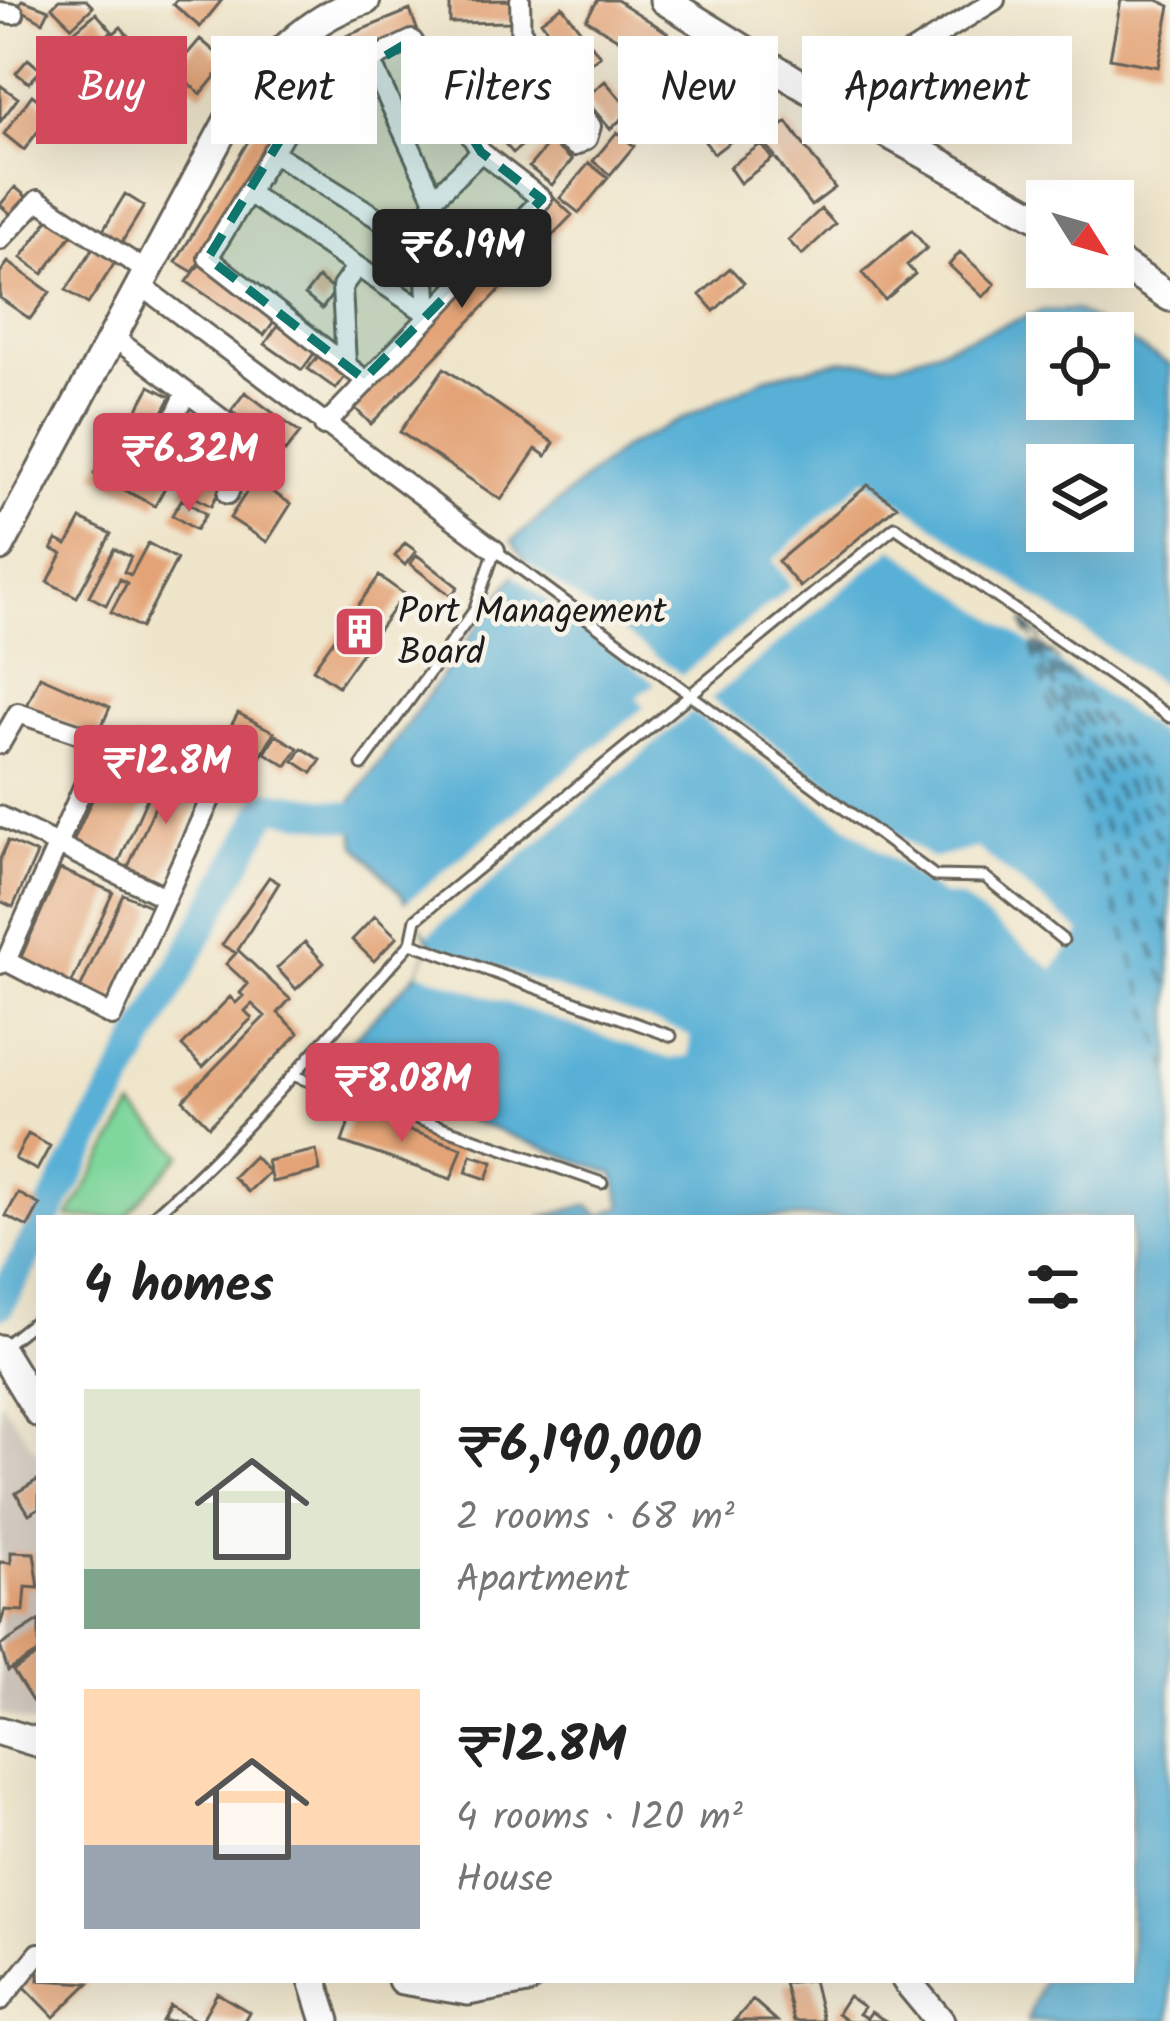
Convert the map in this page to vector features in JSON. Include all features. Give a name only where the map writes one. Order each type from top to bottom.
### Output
[{"type":"main road","points":[[0,547],[244,91],[314,10],[366,0]]},
{"type":"main road","points":[[664,0],[802,85]]},
{"type":"main road","points":[[906,144],[1026,210]]},
{"type":"main road","points":[[1134,273],[1170,296]]},
{"type":"main road","points":[[0,1349],[36,1408]]},
{"type":"main road","points":[[0,1731],[36,1742]]},
{"type":"main road","points":[[314,1983],[326,2021]]},
{"type":"main road","points":[[420,1983],[468,1991],[510,1983]]},
{"type":"main road","points":[[908,1983],[940,2021]]},
{"type":"street","points":[[520,0],[523,99],[548,128],[575,146],[587,140],[591,126],[521,32]]},
{"type":"street","points":[[936,36],[995,0]]},
{"type":"street","points":[[324,426],[364,379],[542,199],[481,152],[412,40],[377,57]]},
{"type":"street","points":[[377,75],[434,198]]},
{"type":"street","points":[[277,144],[208,258],[364,379]]},
{"type":"street","points":[[272,152],[424,247]]},
{"type":"street","points":[[428,314],[424,247],[434,198],[481,152]]},
{"type":"street","points":[[248,193],[428,314]]},
{"type":"street","points":[[0,240],[38,200],[324,426],[495,550]]},
{"type":"street","points":[[346,364],[342,286],[357,266]]},
{"type":"street","points":[[112,336],[271,456]]},
{"type":"street","points":[[171,425],[187,393]]},
{"type":"street","points":[[228,494],[249,441]]},
{"type":"street","points":[[0,744],[18,713],[104,740],[225,782],[112,1016],[3,963],[104,740]]},
{"type":"street","points":[[0,816],[166,898]]},
{"type":"street","points":[[0,2001],[36,1957]]},
{"type":"lane","points":[[155,1215],[296,1076],[410,943],[416,920],[895,526],[1170,717]]},
{"type":"lane","points":[[362,765],[473,611],[495,550],[935,876],[985,877],[1064,940]]},
{"type":"lane","points":[[410,943],[671,1036]]},
{"type":"lane","points":[[296,1076],[602,1183]]},
{"type":"lane","points":[[0,1349],[36,1320]]},
{"type":"highlighted area","points":[[412,40],[481,152],[542,199],[364,379],[208,258],[301,106]]},
{"type":"shaded area","points":[[0,1400],[36,1452],[36,1724],[0,1714]]},
{"type":"green space","points":[[133,1107],[182,1154],[127,1215],[70,1215]]},
{"type":"water","points":[[1026,317],[1026,420],[1134,420],[1134,344],[1170,365],[1170,2021],[1027,2021],[1042,1983],[1134,1983],[1134,1215],[603,1215],[622,1206],[614,1174],[326,1067],[418,972],[432,945],[402,895],[356,844],[348,806],[525,561],[512,541],[621,449],[767,377],[843,360],[896,364]]},
{"type":"water","points":[[588,1205],[600,1215],[550,1215]]},
{"type":"pier","points":[[866,478],[1170,691],[1170,741],[893,548],[711,699],[932,859],[977,848],[1081,932],[1053,969],[962,898],[941,895],[692,712],[428,935],[404,904],[645,706],[636,698],[655,683],[514,575],[525,561],[682,675],[791,586],[773,560]]},
{"type":"pier","points":[[432,945],[680,1031],[690,1036],[689,1056],[670,1059],[418,972]]},
{"type":"building","points":[[22,0],[49,10],[43,22],[18,8]]},
{"type":"building","points":[[59,0],[86,0],[93,7],[72,27],[52,7]]},
{"type":"building","points":[[176,0],[222,0],[200,27],[173,4]]},
{"type":"building","points":[[512,0],[513,22],[450,23],[450,1]]},
{"type":"building","points":[[598,0],[617,0],[668,33],[618,39],[586,19]]},
{"type":"building","points":[[1121,0],[1157,0],[1170,6],[1158,67],[1110,58]]},
{"type":"building","points":[[562,6],[585,36],[552,36],[541,21]]},
{"type":"building","points":[[410,10],[417,29],[377,44],[377,36],[346,36]]},
{"type":"building","points":[[96,13],[112,31],[106,36],[72,33]]},
{"type":"building","points":[[200,39],[211,48],[211,82],[201,94],[187,82],[187,54]]},
{"type":"building","points":[[28,59],[36,66],[36,75],[29,83],[16,73]]},
{"type":"building","points":[[605,81],[618,96],[618,122],[610,129],[594,110],[594,90]]},
{"type":"building","points":[[0,85],[18,98],[0,122]]},
{"type":"building","points":[[32,95],[36,98],[36,134],[24,150],[4,134]]},
{"type":"building","points":[[787,122],[835,188],[811,206],[765,144],[778,144],[778,128]]},
{"type":"building","points":[[617,132],[618,144],[634,146],[610,175],[593,161]]},
{"type":"building","points":[[247,144],[270,144],[193,272],[176,262]]},
{"type":"building","points":[[548,144],[572,160],[552,185],[529,167]]},
{"type":"building","points":[[707,144],[727,144],[714,154]]},
{"type":"building","points":[[761,144],[772,159],[740,183],[729,167]]},
{"type":"building","points":[[589,163],[608,178],[579,213],[560,198]]},
{"type":"building","points":[[15,187],[28,198],[13,216],[0,205]]},
{"type":"building","points":[[125,194],[144,206],[117,250],[98,239]]},
{"type":"building","points":[[554,198],[572,215],[371,424],[353,406]]},
{"type":"building","points":[[821,209],[835,224],[802,255],[788,240]]},
{"type":"building","points":[[53,214],[75,230],[43,274],[21,258]]},
{"type":"building","points":[[912,230],[927,248],[907,265],[915,274],[885,300],[862,273]]},
{"type":"building","points":[[96,244],[118,258],[88,304],[66,290]]},
{"type":"building","points":[[960,252],[995,284],[983,297],[949,265]]},
{"type":"building","points":[[202,261],[279,314],[264,335],[187,282]]},
{"type":"building","points":[[8,262],[50,292],[30,319],[0,298],[0,273]]},
{"type":"building","points":[[730,268],[744,283],[714,311],[700,295]]},
{"type":"building","points":[[318,278],[335,291],[322,309],[305,295]]},
{"type":"building","points":[[280,322],[318,348],[302,370],[265,344]]},
{"type":"building","points":[[322,351],[349,371],[336,389],[308,369]]},
{"type":"building","points":[[444,368],[554,443],[546,456],[536,449],[501,500],[400,432]]},
{"type":"building","points":[[150,386],[171,397],[143,449],[122,438]]},
{"type":"building","points":[[245,392],[300,433],[285,452],[231,411]]},
{"type":"building","points":[[111,444],[171,476],[155,506],[94,474]]},
{"type":"building","points":[[206,445],[236,461],[211,506],[181,490]]},
{"type":"building","points":[[254,480],[291,504],[267,542],[230,518]]},
{"type":"building","points":[[868,485],[897,506],[800,587],[778,561]]},
{"type":"building","points":[[182,499],[206,514],[196,530],[172,515]]},
{"type":"building","points":[[81,519],[111,534],[77,597],[48,582],[62,554],[52,549],[57,540],[67,545]]},
{"type":"building","points":[[148,543],[177,559],[141,628],[111,612],[127,583],[120,579],[106,605],[89,596],[114,549],[131,557],[124,572],[131,575]]},
{"type":"building","points":[[405,543],[416,551],[405,565],[395,556]]},
{"type":"building","points":[[417,555],[458,587],[451,596],[410,564]]},
{"type":"building","name":"Port Management Board","points":[[379,576],[404,594],[338,686],[313,669]]},
{"type":"building","points":[[40,676],[110,707],[97,737],[27,706]]},
{"type":"building","points":[[238,713],[274,732],[261,756],[225,737]]},
{"type":"building","points":[[276,735],[298,748],[287,766],[265,753]]},
{"type":"building","points":[[302,748],[321,760],[312,773],[294,761]]},
{"type":"building","points":[[115,749],[160,769],[118,864],[72,844]]},
{"type":"building","points":[[171,771],[205,786],[162,883],[128,867]]},
{"type":"building","points":[[8,841],[37,854],[13,907],[0,901],[0,859]]},
{"type":"building","points":[[60,869],[113,892],[70,987],[18,964]]},
{"type":"building","points":[[269,877],[279,883],[238,950],[290,999],[278,1013],[299,1033],[209,1126],[183,1100],[265,1016],[252,1004],[245,1011],[252,1018],[203,1067],[182,1046],[230,997],[236,1003],[243,996],[240,993],[248,984],[226,964],[236,953],[222,945]]},
{"type":"building","points":[[123,894],[154,908],[112,1003],[80,989]]},
{"type":"building","points":[[375,916],[397,937],[374,961],[352,940]]},
{"type":"building","points":[[305,942],[324,963],[296,989],[277,968]]},
{"type":"building","points":[[353,1111],[462,1148],[451,1179],[342,1142]]},
{"type":"building","points":[[28,1134],[50,1146],[37,1170],[15,1159]]},
{"type":"building","points":[[316,1150],[320,1171],[272,1182],[267,1161]]},
{"type":"building","points":[[471,1155],[493,1162],[487,1179],[466,1172]]},
{"type":"building","points":[[254,1156],[269,1172],[248,1192],[233,1177]]},
{"type":"building","points":[[18,1193],[40,1205],[28,1227],[6,1216]]},
{"type":"building","points":[[36,1481],[36,1510],[29,1514],[16,1493]]},
{"type":"building","points":[[11,1552],[34,1553],[36,1588],[26,1587],[24,1611],[5,1610],[0,1626],[0,1562],[11,1563]]},
{"type":"building","points":[[36,1623],[36,1654],[8,1671],[0,1646]]},
{"type":"building","points":[[36,1656],[36,1698],[32,1701],[13,1671]]},
{"type":"building","points":[[36,1974],[36,1983],[89,1983],[54,2017],[24,1986]]},
{"type":"building","points":[[784,1983],[814,1983],[823,2021],[794,2021]]},
{"type":"building","points":[[217,1993],[249,2012],[244,2021],[201,2021]]},
{"type":"building","points":[[848,1996],[864,2007],[859,2014],[867,2018],[871,2012],[886,2021],[848,2021],[837,2013]]},
{"type":"building","points":[[753,2000],[777,2021],[734,2021]]},
{"type":"building","points":[[170,2006],[197,2021],[162,2021]]},
{"type":"waterway","points":[[48,1215],[268,805],[350,817]]},
{"type":"waterway","points":[[0,1304],[36,1238]]},
{"type":"ferry route","points":[[1025,620],[1170,855]]},
{"type":"ferry route","points":[[1023,621],[1170,1074]]},
{"type":"ferry route","points":[[1027,626],[1170,934]]},
{"type":"ferry route","points":[[1033,629],[1170,803]]},
{"type":"ferry route","points":[[1036,642],[1170,890]]},
{"type":"ferry route","points":[[1033,643],[1170,993]]},
{"type":"ferry route","points":[[1043,645],[1170,826]]},
{"type":"place","name":"Port Management Board","points":[[359,631]]}]
